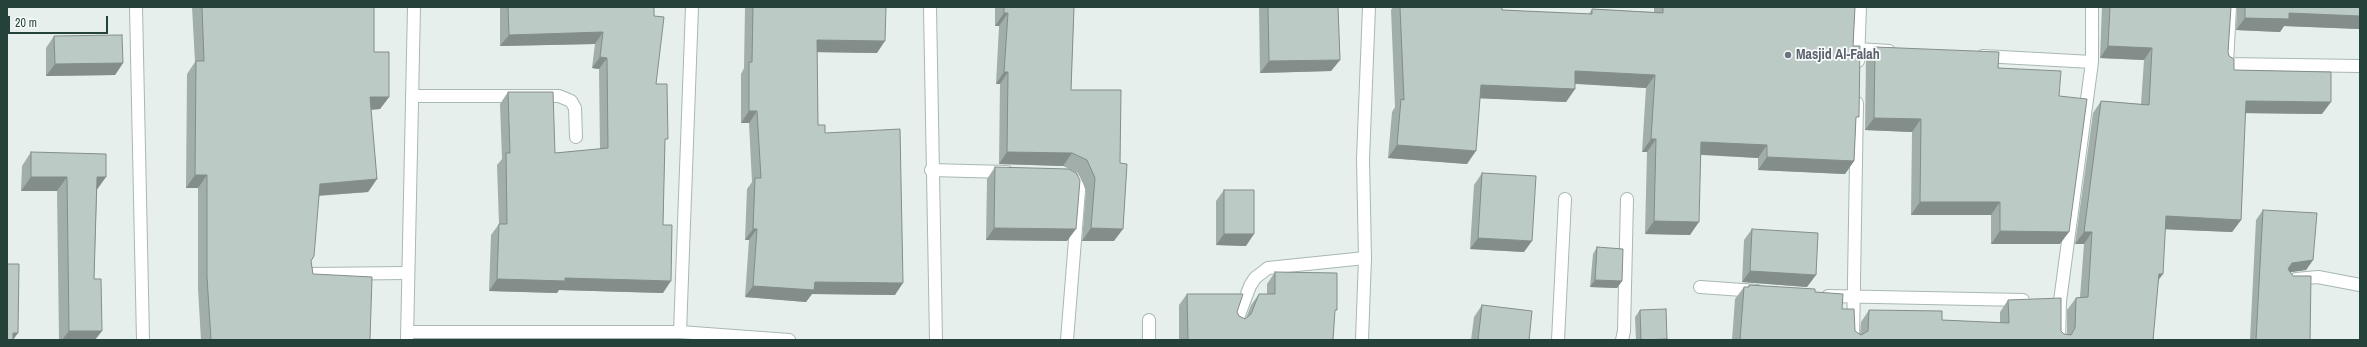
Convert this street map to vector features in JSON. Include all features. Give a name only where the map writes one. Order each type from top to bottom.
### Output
[{"type":"street","points":[[136,7],[143,340]]},
{"type":"street","points":[[414,7],[407,273],[407,336],[680,332],[789,340]]},
{"type":"street","points":[[680,332],[692,7]]},
{"type":"street","points":[[930,7],[936,340]]},
{"type":"street","points":[[1362,340],[1365,258],[1363,159],[1369,7]]},
{"type":"street","points":[[1858,72],[1860,7]]},
{"type":"street","points":[[2059,340],[2060,301],[2092,62],[2092,7]]},
{"type":"street","points":[[2230,7],[2228,64],[2360,66]]},
{"type":"street","points":[[1858,49],[1897,51]]},
{"type":"street","points":[[1967,55],[2092,62]]},
{"type":"street","points":[[1853,340],[1858,88]]},
{"type":"street","points":[[412,96],[559,96],[571,101],[575,108],[576,137]]},
{"type":"street","points":[[932,170],[1017,172]]},
{"type":"street","points":[[1063,173],[1074,179],[1079,190],[1067,340]]},
{"type":"street","points":[[1558,340],[1565,199]]},
{"type":"street","points":[[1622,340],[1624,331],[1627,199]]},
{"type":"street","points":[[1236,323],[1250,286],[1256,278],[1268,268],[1365,258]]},
{"type":"street","points":[[310,274],[407,273]]},
{"type":"street","points":[[2289,279],[2318,277],[2360,285]]},
{"type":"street","points":[[1700,287],[1769,292]]},
{"type":"street","points":[[1815,295],[2060,301]]},
{"type":"street","points":[[1149,320],[1149,340]]},
{"type":"building","points":[[202,7],[374,7],[374,52],[389,52],[389,97],[370,97],[377,179],[320,184],[314,256],[311,261],[313,274],[372,277],[370,340],[211,340],[207,277],[207,175],[195,175],[196,61],[204,61]]},
{"type":"building","points":[[508,7],[654,7],[654,16],[664,17],[656,84],[667,84],[668,139],[665,139],[663,225],[672,225],[671,281],[565,278],[565,281],[497,279],[499,224],[507,224],[506,153],[510,153],[508,92],[553,92],[555,153],[608,148],[607,58],[600,57],[603,32],[509,35]]},
{"type":"building","points":[[753,7],[886,7],[885,41],[817,40],[818,125],[825,125],[825,133],[900,129],[903,283],[815,282],[814,290],[753,286],[757,229],[753,229],[755,178],[761,178],[757,111],[749,111],[749,62],[752,62]]},
{"type":"building","points":[[1004,7],[1074,7],[1071,90],[1121,90],[1120,163],[1127,164],[1123,229],[1091,228],[1095,178],[1087,160],[1072,153],[1007,152],[1008,72],[1004,72],[1008,13],[1004,13]]},
{"type":"building","points":[[1268,7],[1338,7],[1340,60],[1269,61]]},
{"type":"building","points":[[1400,7],[1502,7],[1502,10],[1592,14],[1592,9],[1663,13],[1663,7],[1855,7],[1853,46],[1860,46],[1859,117],[1856,117],[1854,161],[1767,157],[1767,145],[1701,142],[1699,222],[1654,221],[1656,139],[1651,139],[1655,75],[1575,71],[1575,89],[1481,85],[1476,151],[1397,145],[1401,99],[1404,100]]},
{"type":"building","points":[[2110,7],[2231,7],[2228,52],[2229,56],[2234,59],[2234,70],[2331,72],[2331,102],[2246,101],[2241,220],[2166,216],[2163,274],[2159,274],[2153,340],[1740,340],[1744,287],[1749,287],[1749,285],[1815,289],[1815,292],[1843,294],[1842,309],[1854,309],[1855,331],[1861,335],[1868,331],[1869,310],[1942,311],[1942,320],[2009,323],[2008,300],[2061,298],[2061,331],[2064,334],[2071,335],[2075,328],[2076,298],[2088,297],[2092,232],[2084,232],[2101,101],[2149,105],[2152,48],[2108,46]]},
{"type":"building","points":[[2245,7],[2360,7],[2360,16],[2289,13],[2289,19],[2245,18]]},
{"type":"building","points":[[122,35],[123,63],[55,64],[54,36]]},
{"type":"building","points":[[1875,47],[1999,52],[1998,68],[2061,71],[2059,96],[2087,99],[2069,232],[2000,231],[2000,202],[1920,202],[1921,119],[1874,118]]},
{"type":"building","points":[[31,152],[106,154],[106,177],[97,177],[94,279],[101,279],[102,331],[69,331],[67,177],[31,177]]},
{"type":"building","points":[[995,167],[1069,169],[1076,173],[1080,180],[1076,229],[994,228]]},
{"type":"building","points":[[1482,173],[1536,176],[1532,241],[1478,238]]},
{"type":"building","points":[[1224,190],[1254,190],[1254,234],[1224,234]]},
{"type":"building","points":[[2263,210],[2317,213],[2313,260],[2292,263],[2288,269],[2293,276],[2311,276],[2310,340],[2256,340]]},
{"type":"building","points":[[1752,229],[1818,233],[1816,275],[1750,271]]},
{"type":"building","points":[[1597,247],[1623,249],[1622,281],[1595,280]]},
{"type":"building","points":[[7,264],[19,264],[18,333],[13,333],[13,340],[7,340]]},
{"type":"building","points":[[1275,272],[1337,273],[1337,310],[1335,310],[1333,340],[1188,340],[1187,294],[1243,294],[1237,312],[1239,316],[1245,319],[1251,314],[1259,294],[1275,294]]},
{"type":"building","points":[[1482,305],[1532,311],[1529,340],[1478,340]]},
{"type":"building","points":[[1666,309],[1667,339],[1641,340],[1640,310]]},
{"type":"place","name":"Masjid Al-Falah","points":[[1788,55]]}]
